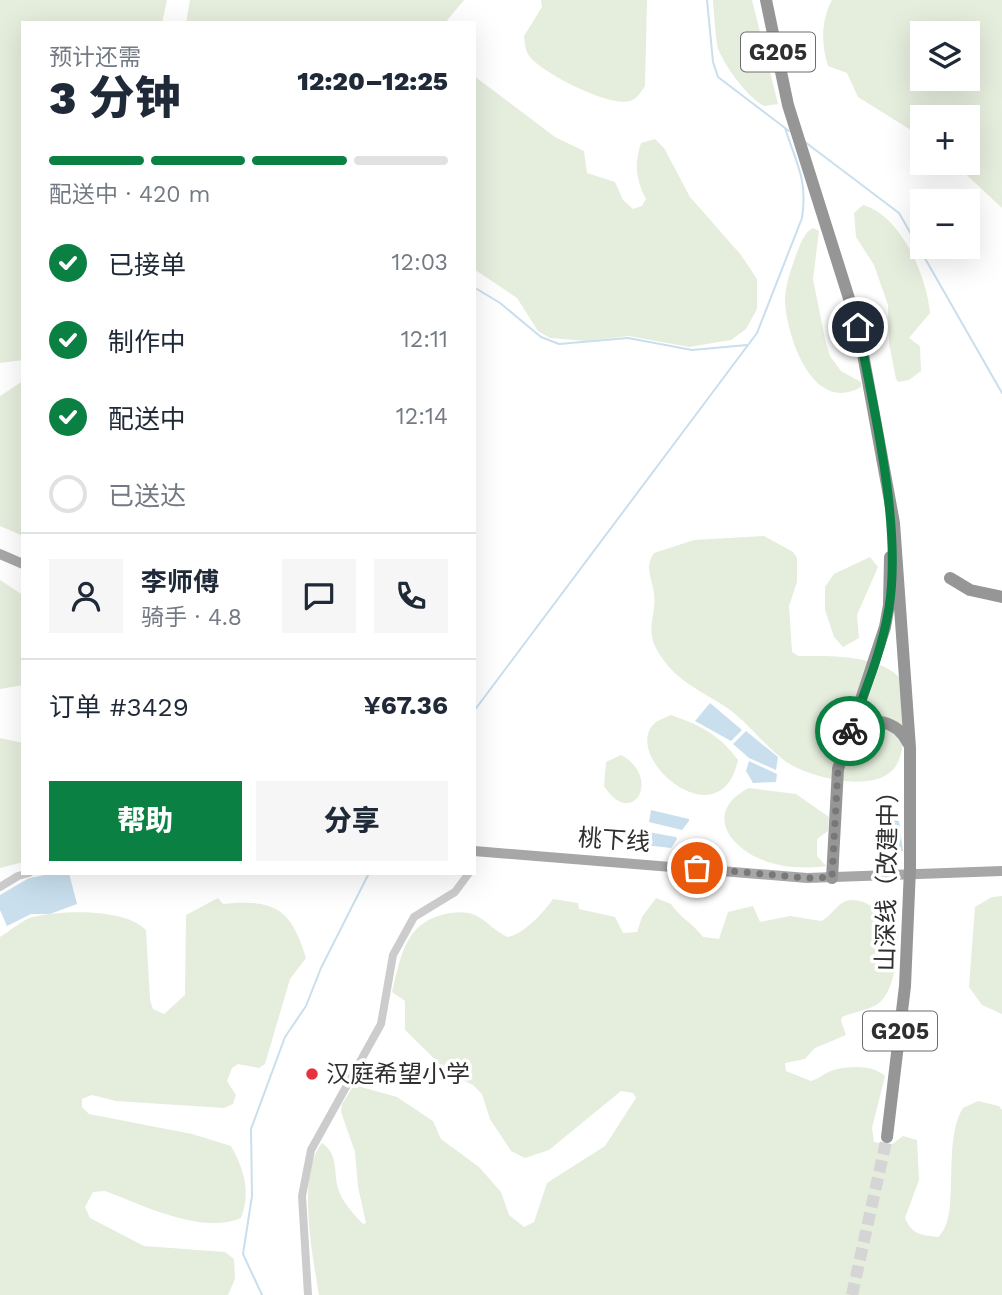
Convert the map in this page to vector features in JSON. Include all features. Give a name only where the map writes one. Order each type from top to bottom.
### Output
[{"type":"highway","name":"山深线（改建中）","points":[[766,0],[788,104],[821,218],[858,327],[885,469],[901,592],[911,777],[905,986],[887,1137]]},
{"type":"highway","points":[[832,877],[838,769],[879,648],[889,605],[890,553],[885,469]]},
{"type":"highway","points":[[950,578],[970,590],[1002,597]]},
{"type":"highway","points":[[850,730],[870,720],[893,725],[903,734],[910,748]]},
{"type":"main road","points":[[0,554],[21,563]]},
{"type":"main road","name":"桃下线","points":[[476,851],[642,862],[807,878],[1002,871]]},
{"type":"street","points":[[0,887],[22,875]]},
{"type":"street","points":[[308,1295],[302,1196],[311,1150],[381,1024],[393,955],[414,917],[455,892],[468,875]]},
{"type":"green space","points":[[0,0],[167,0],[162,21],[21,21],[21,360],[0,363]]},
{"type":"green space","points":[[190,0],[464,0],[447,21],[186,21]]},
{"type":"green space","points":[[541,0],[647,0],[645,86],[637,97],[620,102],[593,94],[562,80],[530,57],[524,36],[542,7]]},
{"type":"green space","points":[[713,0],[752,0],[778,104],[764,106],[758,102],[729,70],[717,45]]},
{"type":"green space","points":[[832,0],[1002,0],[1002,208],[967,175],[980,175],[980,105],[910,105],[910,130],[858,97],[847,73],[828,66],[823,32]]},
{"type":"green space","points":[[476,78],[555,137],[584,151],[587,173],[615,182],[623,200],[633,209],[642,206],[646,199],[637,172],[641,143],[655,139],[664,148],[690,197],[741,255],[757,279],[757,309],[746,329],[731,340],[689,347],[629,336],[586,341],[550,338],[538,331],[517,298],[476,270]]},
{"type":"green space","points":[[863,205],[877,211],[889,221],[910,249],[910,259],[915,259],[924,282],[930,313],[909,338],[920,346],[921,371],[909,380],[898,382],[896,379],[889,343],[888,305],[874,265],[856,237],[854,213]]},
{"type":"green space","points":[[813,228],[819,231],[813,279],[826,344],[830,356],[841,371],[861,382],[861,387],[844,393],[829,390],[816,382],[797,352],[787,317],[785,296],[789,278],[803,239]]},
{"type":"green space","points":[[21,382],[21,535],[0,526],[0,396]]},
{"type":"green space","points":[[764,536],[793,552],[797,558],[797,582],[789,606],[792,652],[798,656],[867,661],[892,671],[901,679],[903,744],[897,764],[888,774],[860,782],[844,781],[810,773],[785,761],[730,710],[675,673],[655,646],[651,631],[654,593],[649,568],[654,553],[694,540]]},
{"type":"green space","points":[[870,557],[878,567],[857,615],[859,638],[843,647],[834,637],[825,610],[825,587],[834,574]]},
{"type":"green space","points":[[0,580],[21,594],[21,685],[0,689]]},
{"type":"green space","points":[[671,715],[709,732],[731,751],[738,760],[728,784],[712,794],[694,793],[676,784],[660,770],[650,753],[648,736],[656,722]]},
{"type":"green space","points":[[0,738],[21,743],[21,863],[0,868]]},
{"type":"green space","points":[[621,755],[633,765],[640,776],[639,796],[633,802],[624,803],[614,798],[604,786],[606,762]]},
{"type":"green space","points":[[749,788],[796,794],[829,817],[828,831],[817,839],[817,856],[826,866],[784,866],[760,859],[737,844],[725,825],[725,815],[736,796]]},
{"type":"green space","points":[[1002,896],[1002,1014],[982,1005],[969,987],[975,907],[992,897]]},
{"type":"green space","points":[[218,898],[223,904],[256,903],[278,910],[294,928],[306,958],[290,979],[265,1064],[259,1068],[238,1064],[232,1068],[227,1081],[236,1095],[233,1104],[224,1108],[116,1101],[92,1095],[82,1099],[82,1107],[89,1114],[192,1134],[231,1146],[245,1181],[241,1218],[208,1223],[190,1221],[105,1191],[93,1192],[85,1207],[90,1218],[144,1246],[225,1252],[234,1259],[235,1279],[228,1295],[0,1295],[0,937],[29,918],[60,913],[109,914],[136,923],[146,930],[150,1000],[153,1009],[164,1014],[185,995],[186,915]]},
{"type":"green space","points":[[656,898],[671,904],[703,937],[719,939],[728,912],[753,906],[760,922],[790,916],[821,921],[845,901],[861,901],[897,924],[896,966],[885,997],[875,1005],[842,1017],[846,1035],[815,1048],[805,1059],[785,1063],[786,1071],[811,1081],[831,1071],[851,1067],[873,1069],[885,1076],[872,1128],[874,1142],[891,1145],[903,1136],[917,1140],[919,1180],[905,1218],[914,1231],[927,1236],[938,1237],[949,1214],[953,1140],[963,1108],[978,1101],[999,1106],[1002,1110],[1002,1295],[319,1295],[310,1239],[308,1195],[314,1157],[322,1143],[333,1158],[342,1197],[359,1220],[363,1224],[366,1223],[358,1187],[355,1152],[341,1112],[342,1104],[354,1085],[397,1097],[433,1121],[441,1139],[479,1167],[501,1192],[509,1215],[524,1227],[534,1222],[547,1183],[605,1146],[636,1098],[633,1093],[621,1091],[549,1150],[525,1158],[511,1151],[490,1119],[482,1094],[473,1085],[450,1074],[405,1030],[405,1001],[392,992],[402,954],[413,933],[432,918],[461,912],[477,916],[508,937],[527,927],[553,899],[578,903],[579,909],[615,917],[623,933],[637,932],[642,917]]},
{"type":"water","points":[[710,703],[742,730],[731,741],[695,721]]},
{"type":"water","points":[[746,731],[778,757],[776,770],[749,758],[733,744]]},
{"type":"water","points":[[749,761],[777,774],[776,782],[753,783],[746,771]]},
{"type":"water","points":[[651,810],[689,821],[682,830],[649,822]]},
{"type":"water","points":[[882,819],[899,821],[903,851],[887,852]]},
{"type":"water","points":[[648,832],[677,839],[671,848],[644,845]]},
{"type":"water","points":[[70,875],[77,904],[50,914],[31,914],[7,926],[0,910],[0,895],[29,878]]},
{"type":"waterway","points":[[707,0],[713,62],[718,77],[789,131]]},
{"type":"waterway","points":[[476,708],[757,333],[802,218],[802,182],[785,128]]},
{"type":"waterway","points":[[805,142],[899,213],[1002,393]]},
{"type":"waterway","points":[[477,289],[500,303],[541,337],[559,344],[628,338],[692,350],[747,345]]},
{"type":"waterway","points":[[262,1295],[243,1254],[252,1196],[251,1129],[285,1037],[306,1006],[321,968],[368,875]]},
{"type":"tunnel","points":[[852,1295],[887,1137]]},
{"type":"way so far","points":[[697,868],[807,878],[832,877],[833,813],[838,769],[850,731]]},
{"type":"place","name":"汉庭希望小学","points":[[312,1074]]},
{"type":"route","points":[[850,731],[885,626],[890,581],[885,469],[858,327]]}]
